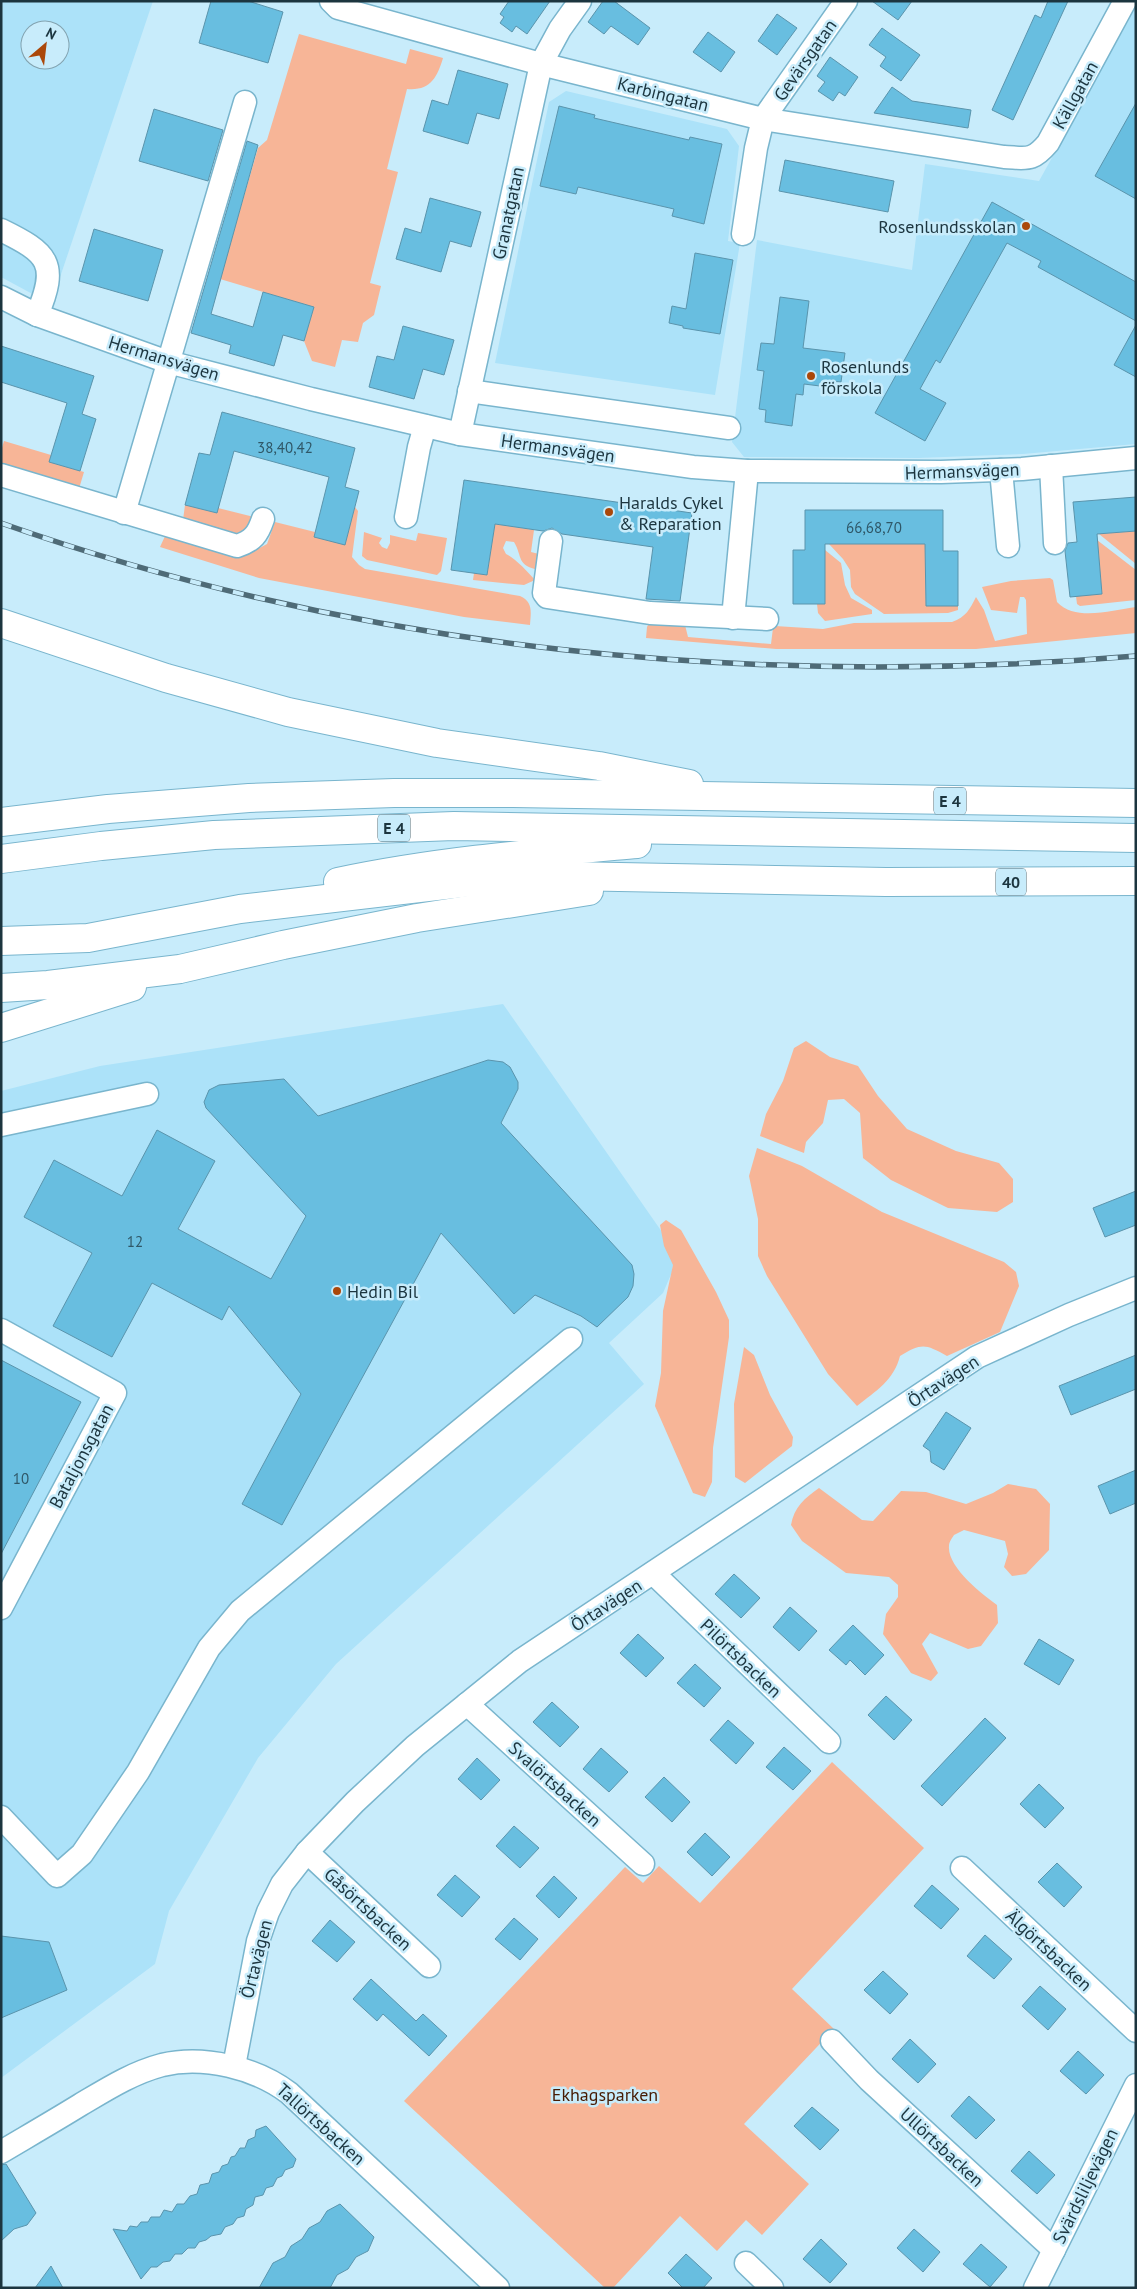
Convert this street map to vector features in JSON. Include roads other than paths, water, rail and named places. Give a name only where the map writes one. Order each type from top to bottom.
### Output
[{"type":"highway","points":[[1,623],[166,678],[288,712],[437,743],[599,766],[763,798]]},
{"type":"highway","name":"E 4","points":[[1,822],[108,809],[249,798],[394,793],[523,793],[1136,803]]},
{"type":"highway","name":"E 4","points":[[1,859],[100,846],[214,835],[454,826],[1136,838]]},
{"type":"highway","points":[[240,910],[330,884],[454,861],[548,851],[787,832]]},
{"type":"highway","points":[[1,941],[88,938],[240,910],[516,879],[567,876],[677,879]]},
{"type":"highway","points":[[1,1028],[118,993],[180,970],[284,944],[417,918],[677,879]]},
{"type":"highway","name":"40","points":[[677,879],[886,882],[1136,881]]},
{"type":"highway","points":[[1,988],[48,985],[180,970]]},
{"type":"street","name":"Karbingatan","points":[[331,1],[338,8],[541,64],[763,119],[1004,157]]},
{"type":"street","name":"Granatgatan","points":[[460,434],[541,64],[560,29],[580,1]]},
{"type":"street","name":"Gevärsgatan","points":[[763,119],[846,1]]},
{"type":"street","name":"Källgatan","points":[[1004,157],[1025,158],[1038,155],[1048,143],[1125,1]]},
{"type":"street","points":[[124,513],[245,102]]},
{"type":"street","points":[[743,234],[756,148],[763,119]]},
{"type":"street","points":[[1,230],[30,244],[42,255],[47,264],[46,292],[37,315]]},
{"type":"street","name":"Hermansvägen","points":[[1,297],[37,315],[168,362],[310,399],[460,434],[718,471],[870,473],[1001,470],[1136,458]]},
{"type":"street","points":[[469,391],[729,428]]},
{"type":"street","points":[[406,517],[419,447],[425,426]]},
{"type":"street","points":[[1051,466],[1056,543]]},
{"type":"street","points":[[1001,470],[1008,546]]},
{"type":"street","points":[[733,618],[747,471]]},
{"type":"street","points":[[1,475],[237,546],[254,538],[259,532],[263,519]]},
{"type":"street","points":[[551,541],[544,593],[547,597],[650,613],[767,619]]},
{"type":"street","points":[[1,1125],[147,1094]]},
{"type":"street","name":"Örtavägen","points":[[234,2066],[251,1972],[268,1912],[282,1884],[307,1852],[355,1802],[408,1753],[520,1661],[977,1357],[1069,1315],[1136,1288]]},
{"type":"street","name":"Bataljonsgatan","points":[[1,1330],[115,1393],[1,1608]]},
{"type":"street","points":[[1,1817],[57,1876],[82,1854],[138,1772],[209,1648],[240,1611],[571,1339]]},
{"type":"street","name":"Pilörtsbacken","points":[[653,1573],[829,1742]]},
{"type":"street","name":"Svalörtsbacken","points":[[467,1704],[643,1864]]},
{"type":"street","name":"Gåsörtsbacken","points":[[307,1852],[428,1966]]},
{"type":"street","name":"Älgörtsbacken","points":[[962,1868],[1136,2031]]},
{"type":"street","name":"Ullörtsbacken","points":[[832,2041],[870,2080],[1054,2250]]},
{"type":"street","name":"Tallörtsbacken","points":[[1,2152],[125,2078],[164,2065],[202,2063],[234,2066],[274,2082],[289,2093],[498,2288]]},
{"type":"street","name":"Svärdsliljevägen","points":[[1035,2288],[1136,2085]]},
{"type":"street","points":[[746,2263],[772,2288]]},
{"type":"railway","points":[[1,523],[138,567],[278,602],[419,630],[561,649],[705,662],[849,667],[992,665],[1136,656]]},
{"type":"place","name":"Rosenlundsskolan","points":[[1026,226]]},
{"type":"place","name":"Rosenlunds förskola","points":[[811,376]]},
{"type":"place","name":"Haralds Cykel & Reparation","points":[[609,512]]},
{"type":"place","name":"Hedin Bil","points":[[337,1291]]},
{"type":"park label","name":"Ekhagsparken","points":[[605,2094]]}]
